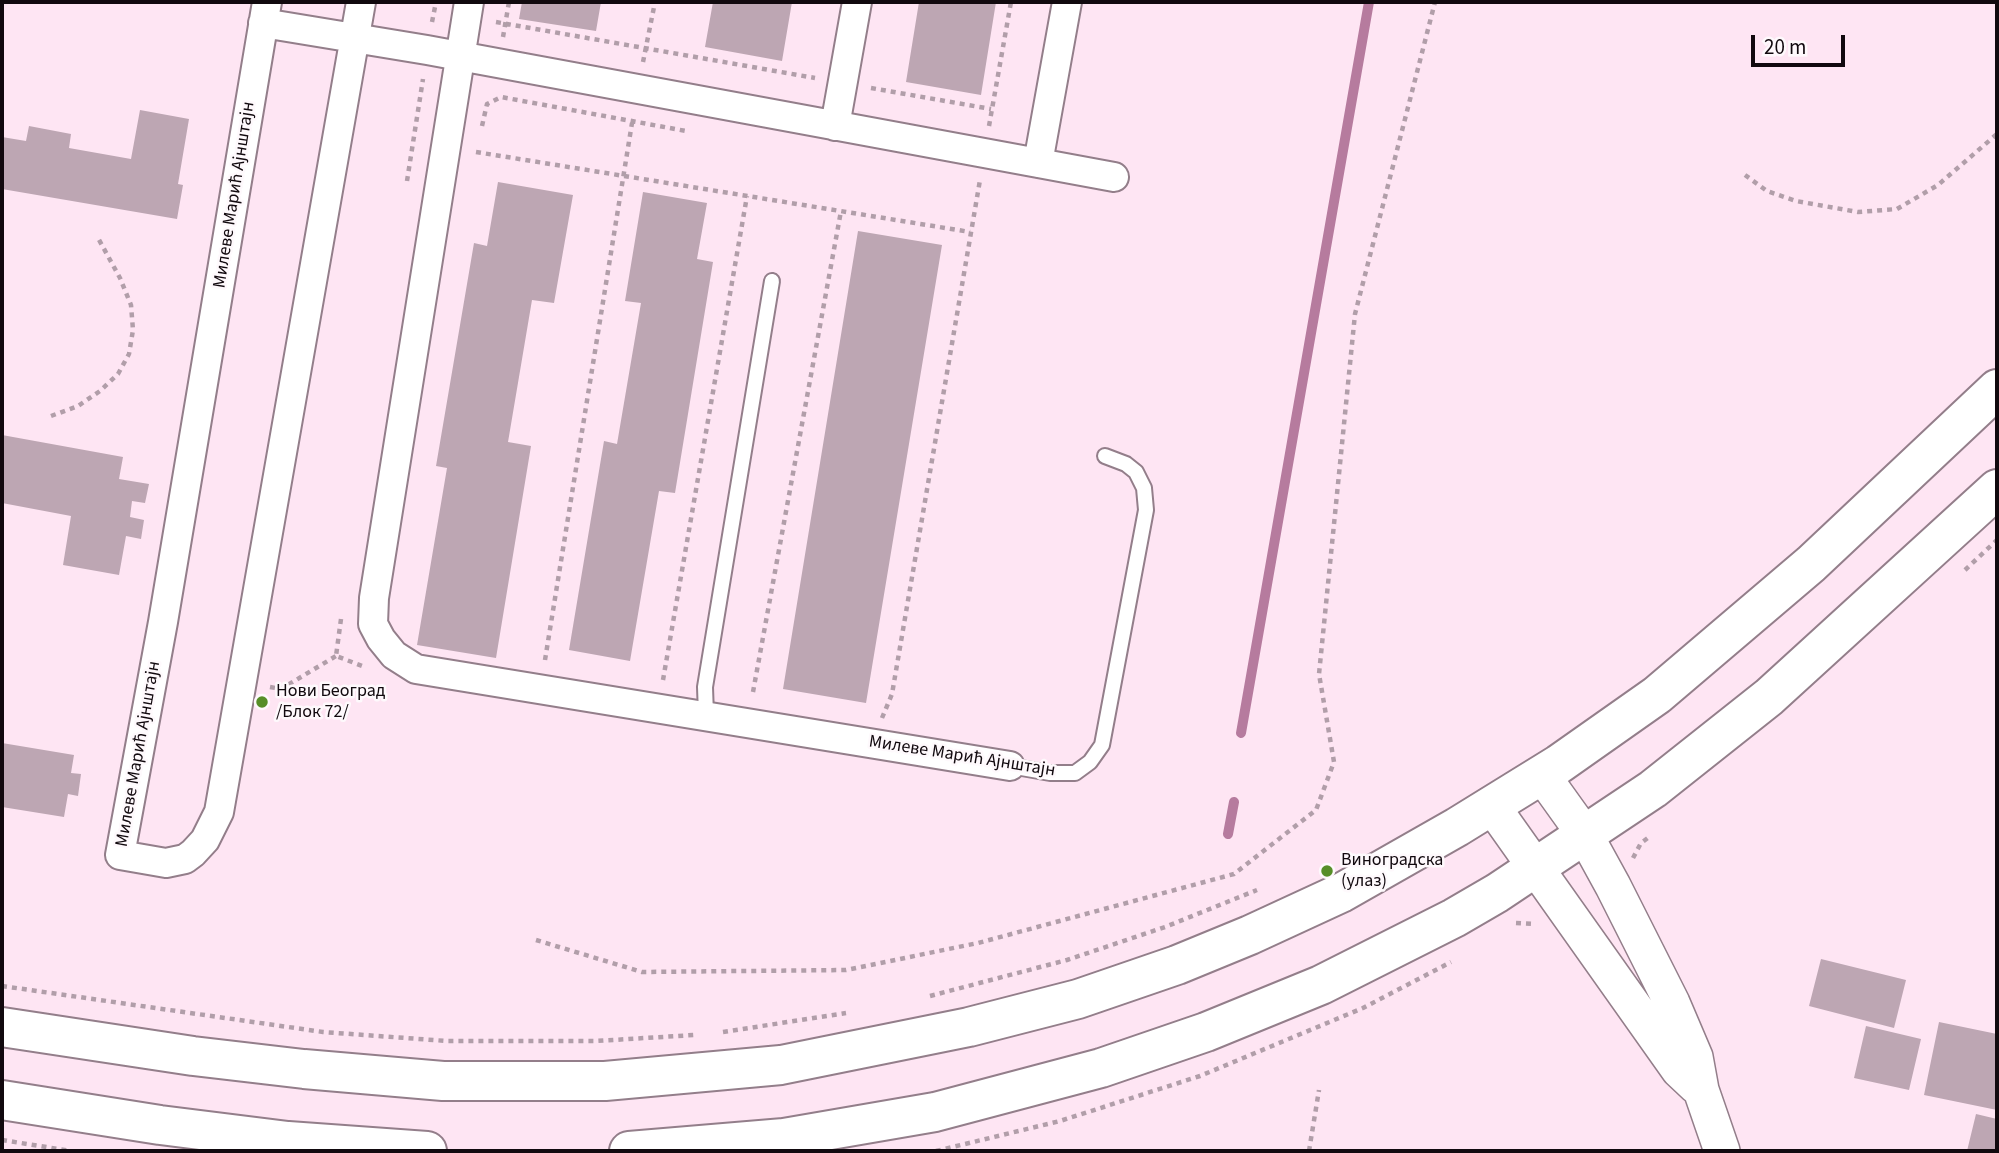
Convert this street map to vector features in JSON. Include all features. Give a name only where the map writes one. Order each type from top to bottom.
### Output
[{"type":"highway","points":[[2,1027],[194,1056],[304,1069],[443,1081],[605,1081],[781,1065],[969,1027],[1078,999],[1177,965],[1341,893],[1542,775],[1657,695],[1811,564],[1997,389]]},
{"type":"highway","points":[[629,1151],[784,1138],[910,1116],[1101,1069],[1206,1032],[1321,985],[1454,918],[1535,868],[1653,789],[1769,697],[1997,489]]},
{"type":"highway","points":[[2,1100],[160,1125],[288,1141],[427,1151]]},
{"type":"street","name":"Милеве Марић Ајнштајн","points":[[265,12],[163,622],[120,855],[166,863],[185,859],[193,853],[205,840],[219,813],[361,2]]},
{"type":"street","name":"Милеве Марић Ајнштајн","points":[[469,2],[374,598],[373,624],[381,639],[394,655],[416,669],[1010,766]]},
{"type":"street","points":[[835,126],[858,2]]},
{"type":"street","points":[[1038,163],[1067,2]]},
{"type":"street","points":[[265,12],[354,37],[1114,177]]},
{"type":"street","points":[[1542,775],[1585,835],[1672,1003],[1695,1057],[1701,1090],[1721,1151]]},
{"type":"street","points":[[1492,806],[1679,1070],[1701,1090]]},
{"type":"lane","points":[[706,715],[705,687],[772,281]]},
{"type":"lane","name":"Милеве Марић Ајнштајн","points":[[1010,766],[1050,773],[1075,773],[1090,762],[1102,745],[1146,510],[1144,488],[1136,472],[1126,464],[1105,456]]},
{"type":"path","points":[[541,688],[632,122],[654,2]]},
{"type":"path","points":[[984,153],[1011,2]]},
{"type":"path","points":[[537,940],[642,972],[846,970],[978,943],[1234,874],[1316,810],[1334,762],[1319,674],[1355,314],[1435,2]]},
{"type":"path","points":[[506,24],[991,108]]},
{"type":"path","points":[[482,128],[487,104],[501,97],[699,133]]},
{"type":"path","points":[[1745,175],[1767,191],[1796,201],[1858,212],[1897,209],[1938,185],[1997,134]]},
{"type":"path","points":[[479,140],[476,152],[970,232]]},
{"type":"path","points":[[870,715],[882,718],[892,694],[980,178],[967,176]]},
{"type":"path","points":[[651,678],[664,680],[747,196]]},
{"type":"path","points":[[753,691],[841,211]]},
{"type":"path","points":[[51,416],[78,406],[100,391],[118,374],[129,354],[133,330],[131,305],[98,238]]},
{"type":"path","points":[[264,686],[281,689],[336,656]]},
{"type":"path","points":[[705,687],[763,694]]},
{"type":"path","points":[[922,998],[1067,960],[1165,927],[1259,889]]},
{"type":"path","points":[[1508,926],[1529,922],[1541,926]]},
{"type":"path","points":[[936,1151],[1060,1121],[1200,1076],[1363,1008],[1456,959]]},
{"type":"path","points":[[2,986],[323,1032],[447,1041],[596,1041],[704,1034]]},
{"type":"path","points":[[717,1033],[858,1012]]},
{"type":"path","points":[[1309,1151],[1319,1090]]},
{"type":"path","points":[[2,1140],[71,1151]]},
{"type":"building","points":[[522,2],[601,2],[596,31],[519,19]]},
{"type":"building","points":[[713,2],[792,2],[782,61],[705,47]]},
{"type":"building","points":[[919,2],[996,2],[981,95],[906,82]]},
{"type":"building","points":[[140,110],[189,119],[178,184],[183,185],[177,219],[2,189],[2,137],[26,141],[29,126],[71,134],[69,148],[131,159]]},
{"type":"building","points":[[498,182],[573,195],[554,303],[532,300],[508,442],[531,446],[496,658],[417,645],[447,468],[436,466],[474,243],[487,246]]},
{"type":"building","points":[[643,192],[707,203],[697,259],[713,262],[675,493],[659,491],[630,661],[569,650],[604,441],[617,444],[641,303],[625,301]]},
{"type":"building","points":[[858,231],[942,245],[866,703],[783,689]]},
{"type":"building","points":[[2,435],[123,457],[119,479],[149,484],[145,503],[132,501],[130,517],[144,520],[141,539],[126,536],[119,575],[63,565],[71,516],[2,503]]},
{"type":"building","points":[[2,743],[74,755],[71,773],[81,774],[78,796],[68,794],[64,817],[2,807]]},
{"type":"building","points":[[1821,959],[1906,980],[1894,1028],[1809,1006]]},
{"type":"building","points":[[1939,1022],[1997,1034],[1997,1110],[1924,1095]]},
{"type":"building","points":[[1866,1026],[1921,1039],[1909,1090],[1854,1078]]},
{"type":"building","points":[[1976,1114],[1997,1119],[1997,1151],[1967,1151]]},
{"type":"waterway","points":[[1241,733],[1369,2]]},
{"type":"waterway","points":[[1228,834],[1234,802]]},
{"type":"place","name":"Нови Београд /Блок 72/","points":[[262,702]]},
{"type":"place","name":"Виноградска (улаз)","points":[[1327,871]]}]
